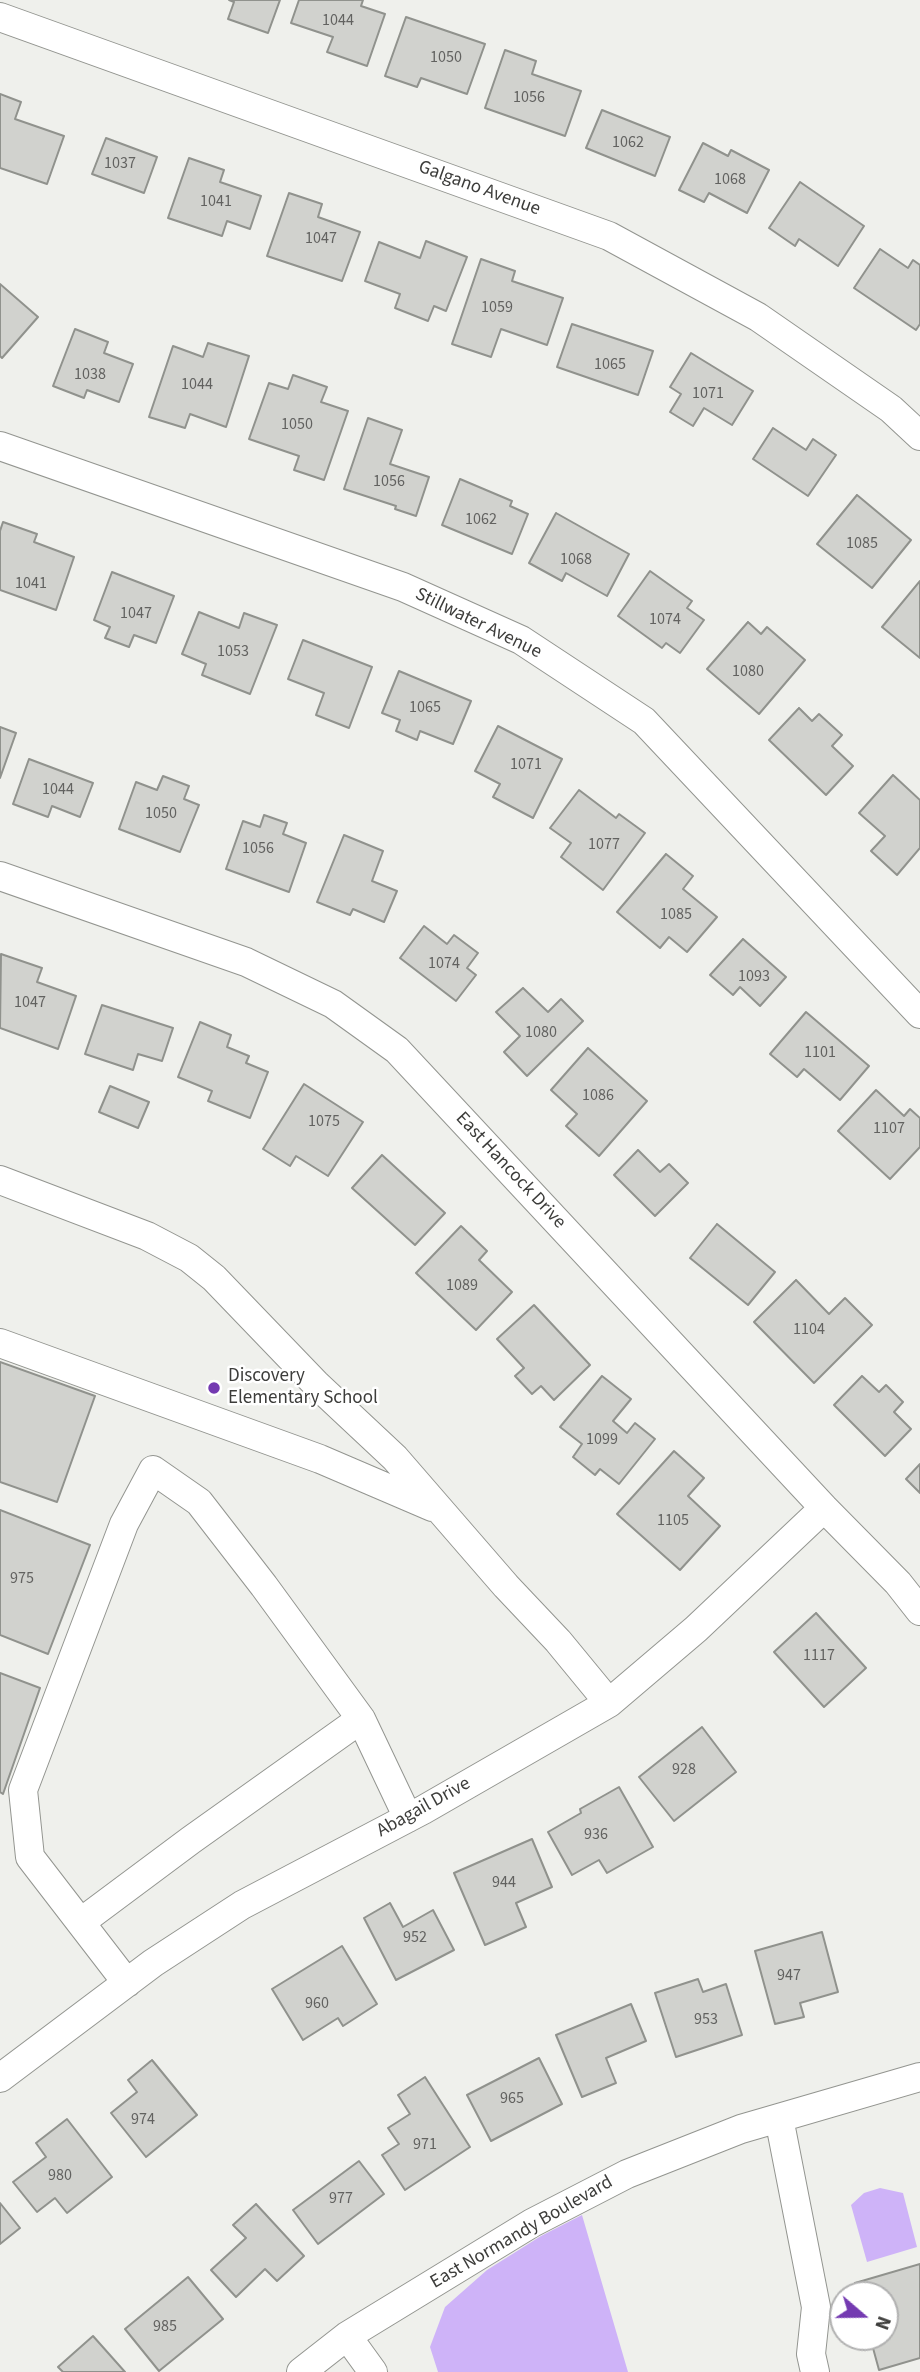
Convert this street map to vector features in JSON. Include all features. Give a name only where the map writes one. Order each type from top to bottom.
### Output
[{"type":"street","name":"Galgano Avenue","points":[[0,17],[609,236],[758,317],[891,410],[920,436]]},
{"type":"street","name":"Stillwater Avenue","points":[[0,446],[402,587],[521,640],[644,720],[920,1014]]},
{"type":"street","name":"East Hancock Drive","points":[[0,876],[246,962],[333,1004],[397,1050],[898,1583],[920,1611]]},
{"type":"street","points":[[0,1180],[146,1236],[188,1258],[214,1278],[316,1384],[395,1458],[558,1641],[609,1703]]},
{"type":"street","points":[[0,1343],[320,1459],[438,1509]]},
{"type":"street","points":[[127,1983],[30,1857],[23,1790],[124,1524],[153,1471],[199,1502],[264,1586],[361,1719],[408,1818]]},
{"type":"street","name":"Abagail Drive","points":[[0,2077],[127,1983],[243,1905],[408,1818],[609,1703],[696,1629],[824,1507]]},
{"type":"street","points":[[80,1922],[199,1833],[361,1719]]},
{"type":"street","name":"East Normandy Boulevard","points":[[301,2372],[347,2336],[532,2223],[627,2174],[741,2129],[920,2077]]},
{"type":"street","points":[[779,2118],[816,2306],[811,2354],[815,2372]]},
{"type":"street","points":[[347,2336],[373,2372]]},
{"type":"shaded area","points":[[880,2188],[903,2193],[917,2247],[867,2262],[851,2205],[864,2193]]},
{"type":"shaded area","points":[[582,2215],[628,2372],[438,2372],[430,2347],[445,2307],[487,2270],[541,2236]]},
{"type":"building","points":[[229,0],[280,0],[268,33],[228,19],[234,2]]},
{"type":"building","points":[[299,0],[363,0],[361,6],[385,14],[367,66],[327,52],[333,37],[291,23]]},
{"type":"building","points":[[406,17],[485,44],[467,94],[421,78],[417,87],[385,76]]},
{"type":"building","points":[[505,50],[536,61],[532,74],[581,91],[565,136],[485,108]]},
{"type":"building","points":[[0,94],[21,102],[15,119],[64,136],[47,184],[0,168]]},
{"type":"building","points":[[602,110],[670,137],[655,176],[586,148]]},
{"type":"building","points":[[106,138],[157,157],[144,193],[92,174]]},
{"type":"building","points":[[703,143],[728,156],[731,150],[769,170],[747,213],[709,193],[704,202],[679,190]]},
{"type":"building","points":[[189,158],[224,170],[220,182],[261,196],[250,229],[227,221],[222,236],[168,218]]},
{"type":"building","points":[[800,182],[864,226],[838,266],[799,239],[795,246],[769,228]]},
{"type":"building","points":[[289,193],[322,204],[318,217],[360,232],[342,281],[267,256]]},
{"type":"building","points":[[426,241],[467,257],[446,311],[434,306],[428,321],[395,308],[400,294],[365,281],[379,242],[420,258]]},
{"type":"building","points":[[880,249],[908,268],[913,260],[920,265],[920,324],[916,330],[854,288]]},
{"type":"building","points":[[481,259],[515,271],[512,281],[563,298],[547,345],[501,329],[491,357],[452,344]]},
{"type":"building","points":[[0,284],[38,317],[2,358],[0,356]]},
{"type":"building","points":[[572,324],[653,351],[638,395],[557,367]]},
{"type":"building","points":[[75,329],[108,342],[104,353],[133,364],[119,402],[87,390],[84,398],[53,386]]},
{"type":"building","points":[[208,343],[249,356],[226,427],[190,414],[185,428],[149,417],[173,346],[203,357]]},
{"type":"building","points":[[691,353],[753,391],[732,425],[704,408],[693,426],[670,412],[681,394],[670,387]]},
{"type":"building","points":[[293,375],[327,387],[321,402],[348,411],[324,480],[294,470],[299,456],[249,439],[269,383],[288,389]]},
{"type":"building","points":[[368,418],[402,430],[390,464],[429,477],[416,516],[395,509],[396,506],[344,489]]},
{"type":"building","points":[[773,428],[806,450],[813,439],[836,455],[808,496],[753,459]]},
{"type":"building","points":[[460,479],[512,501],[510,506],[528,514],[512,554],[442,525]]},
{"type":"building","points":[[857,495],[911,540],[872,588],[817,544]]},
{"type":"building","points":[[556,513],[629,554],[607,596],[566,573],[562,581],[529,563]]},
{"type":"building","points":[[3,522],[37,534],[34,542],[74,557],[56,610],[0,590],[0,531]]},
{"type":"building","points":[[650,571],[692,601],[687,608],[704,620],[680,653],[666,643],[662,648],[618,616]]},
{"type":"building","points":[[112,572],[174,596],[156,643],[134,635],[129,647],[105,638],[110,627],[94,620]]},
{"type":"building","points":[[920,581],[920,658],[882,627]]},
{"type":"building","points":[[199,612],[239,628],[244,613],[277,625],[250,694],[202,675],[206,664],[182,654]]},
{"type":"building","points":[[748,622],[761,634],[767,627],[805,660],[759,714],[707,669]]},
{"type":"building","points":[[303,640],[372,667],[349,728],[316,715],[324,693],[288,679]]},
{"type":"building","points":[[399,671],[471,701],[453,744],[420,731],[417,740],[396,731],[400,720],[382,713]]},
{"type":"building","points":[[799,708],[812,721],[819,714],[842,735],[832,746],[853,766],[826,795],[769,740]]},
{"type":"building","points":[[498,726],[562,759],[533,818],[493,797],[500,784],[475,771]]},
{"type":"building","points":[[0,727],[16,733],[0,778]]},
{"type":"building","points":[[29,759],[93,783],[80,817],[52,806],[48,817],[13,804]]},
{"type":"building","points":[[893,775],[920,800],[920,848],[897,875],[871,851],[885,836],[859,813]]},
{"type":"building","points":[[163,776],[189,786],[184,799],[199,805],[180,852],[119,829],[136,782],[157,790]]},
{"type":"building","points":[[579,790],[616,818],[619,814],[645,833],[603,890],[561,857],[571,843],[550,828]]},
{"type":"building","points":[[264,815],[287,823],[283,834],[306,843],[289,892],[226,869],[243,821],[260,827]]},
{"type":"building","points":[[344,835],[383,851],[372,881],[397,891],[384,922],[353,909],[350,915],[317,902]]},
{"type":"building","points":[[666,854],[693,876],[683,889],[717,917],[687,952],[669,937],[660,948],[617,912]]},
{"type":"building","points":[[424,926],[447,944],[454,935],[478,953],[467,968],[476,975],[456,1001],[400,958]]},
{"type":"building","points":[[743,939],[786,977],[760,1006],[740,987],[733,995],[710,975]]},
{"type":"building","points":[[1,954],[42,968],[37,982],[76,996],[58,1049],[0,1028]]},
{"type":"building","points":[[523,988],[548,1012],[561,999],[583,1021],[527,1076],[504,1052],[520,1036],[496,1012]]},
{"type":"building","points":[[102,1005],[173,1028],[162,1061],[138,1054],[133,1070],[85,1054]]},
{"type":"building","points":[[806,1012],[869,1066],[840,1100],[804,1069],[797,1077],[770,1054]]},
{"type":"building","points":[[200,1022],[231,1035],[227,1047],[249,1056],[246,1063],[268,1072],[250,1118],[208,1101],[212,1091],[178,1077]]},
{"type":"building","points":[[588,1048],[647,1101],[599,1156],[566,1126],[577,1114],[551,1090]]},
{"type":"building","points":[[304,1084],[363,1122],[328,1176],[296,1156],[290,1166],[263,1149]]},
{"type":"building","points":[[110,1086],[149,1102],[138,1128],[99,1112]]},
{"type":"building","points":[[876,1090],[904,1116],[910,1109],[920,1118],[920,1147],[890,1179],[838,1131]]},
{"type":"building","points":[[638,1150],[660,1172],[669,1164],[688,1183],[655,1216],[614,1175]]},
{"type":"building","points":[[382,1155],[445,1213],[415,1245],[352,1188]]},
{"type":"building","points":[[717,1224],[775,1272],[748,1305],[690,1258]]},
{"type":"building","points":[[461,1226],[487,1251],[479,1260],[512,1292],[476,1330],[416,1273]]},
{"type":"building","points":[[796,1280],[829,1314],[845,1298],[872,1325],[814,1383],[754,1322]]},
{"type":"building","points":[[534,1305],[590,1365],[554,1400],[541,1386],[532,1394],[515,1376],[524,1368],[497,1339]]},
{"type":"building","points":[[0,1362],[95,1396],[57,1502],[0,1482]]},
{"type":"building","points":[[602,1376],[631,1399],[613,1421],[627,1433],[635,1423],[655,1439],[619,1484],[600,1469],[595,1475],[573,1457],[582,1444],[560,1427]]},
{"type":"building","points":[[862,1376],[879,1392],[886,1385],[903,1402],[894,1412],[911,1429],[885,1456],[834,1405]]},
{"type":"building","points":[[674,1451],[704,1478],[688,1496],[720,1526],[680,1570],[617,1514]]},
{"type":"building","points":[[920,1464],[920,1493],[906,1479]]},
{"type":"building","points":[[0,1510],[90,1545],[48,1654],[0,1635]]},
{"type":"building","points":[[816,1613],[866,1668],[824,1707],[774,1652]]},
{"type":"building","points":[[0,1673],[40,1688],[3,1794],[0,1792]]},
{"type":"building","points":[[702,1727],[736,1772],[674,1821],[639,1777]]},
{"type":"building","points":[[619,1787],[653,1847],[607,1873],[599,1860],[572,1875],[548,1832],[581,1813],[580,1809]]},
{"type":"building","points":[[532,1839],[552,1887],[516,1903],[526,1927],[485,1945],[454,1873]]},
{"type":"building","points":[[390,1903],[403,1927],[433,1910],[454,1950],[396,1980],[364,1918]]},
{"type":"building","points":[[822,1932],[838,1992],[800,2003],[804,2017],[775,2024],[755,1951]]},
{"type":"building","points":[[342,1946],[377,2004],[343,2026],[338,2018],[303,2040],[272,1989]]},
{"type":"building","points":[[698,1979],[703,1992],[726,1984],[742,2035],[676,2057],[655,1993]]},
{"type":"building","points":[[631,2004],[646,2041],[606,2058],[616,2083],[582,2097],[556,2035]]},
{"type":"building","points":[[539,2058],[562,2104],[491,2141],[467,2095]]},
{"type":"building","points":[[152,2060],[197,2115],[146,2157],[111,2113],[137,2092],[128,2080]]},
{"type":"building","points":[[425,2077],[470,2147],[405,2190],[382,2155],[399,2144],[388,2128],[410,2114],[398,2095]]},
{"type":"building","points":[[67,2119],[112,2177],[67,2213],[55,2198],[37,2212],[13,2182],[46,2157],[36,2143]]},
{"type":"building","points":[[359,2161],[384,2194],[318,2244],[293,2210]]},
{"type":"building","points":[[0,2203],[20,2228],[0,2244]]},
{"type":"building","points":[[256,2204],[304,2256],[277,2281],[265,2269],[236,2297],[211,2270],[246,2238],[233,2225]]},
{"type":"building","points":[[920,2264],[920,2358],[879,2370],[874,2351],[899,2351],[899,2281],[862,2281]]},
{"type":"building","points":[[188,2277],[223,2319],[159,2371],[125,2329]]},
{"type":"building","points":[[93,2336],[125,2372],[63,2372],[58,2367]]},
{"type":"place","name":"Discovery Elementary School","points":[[214,1388]]}]
